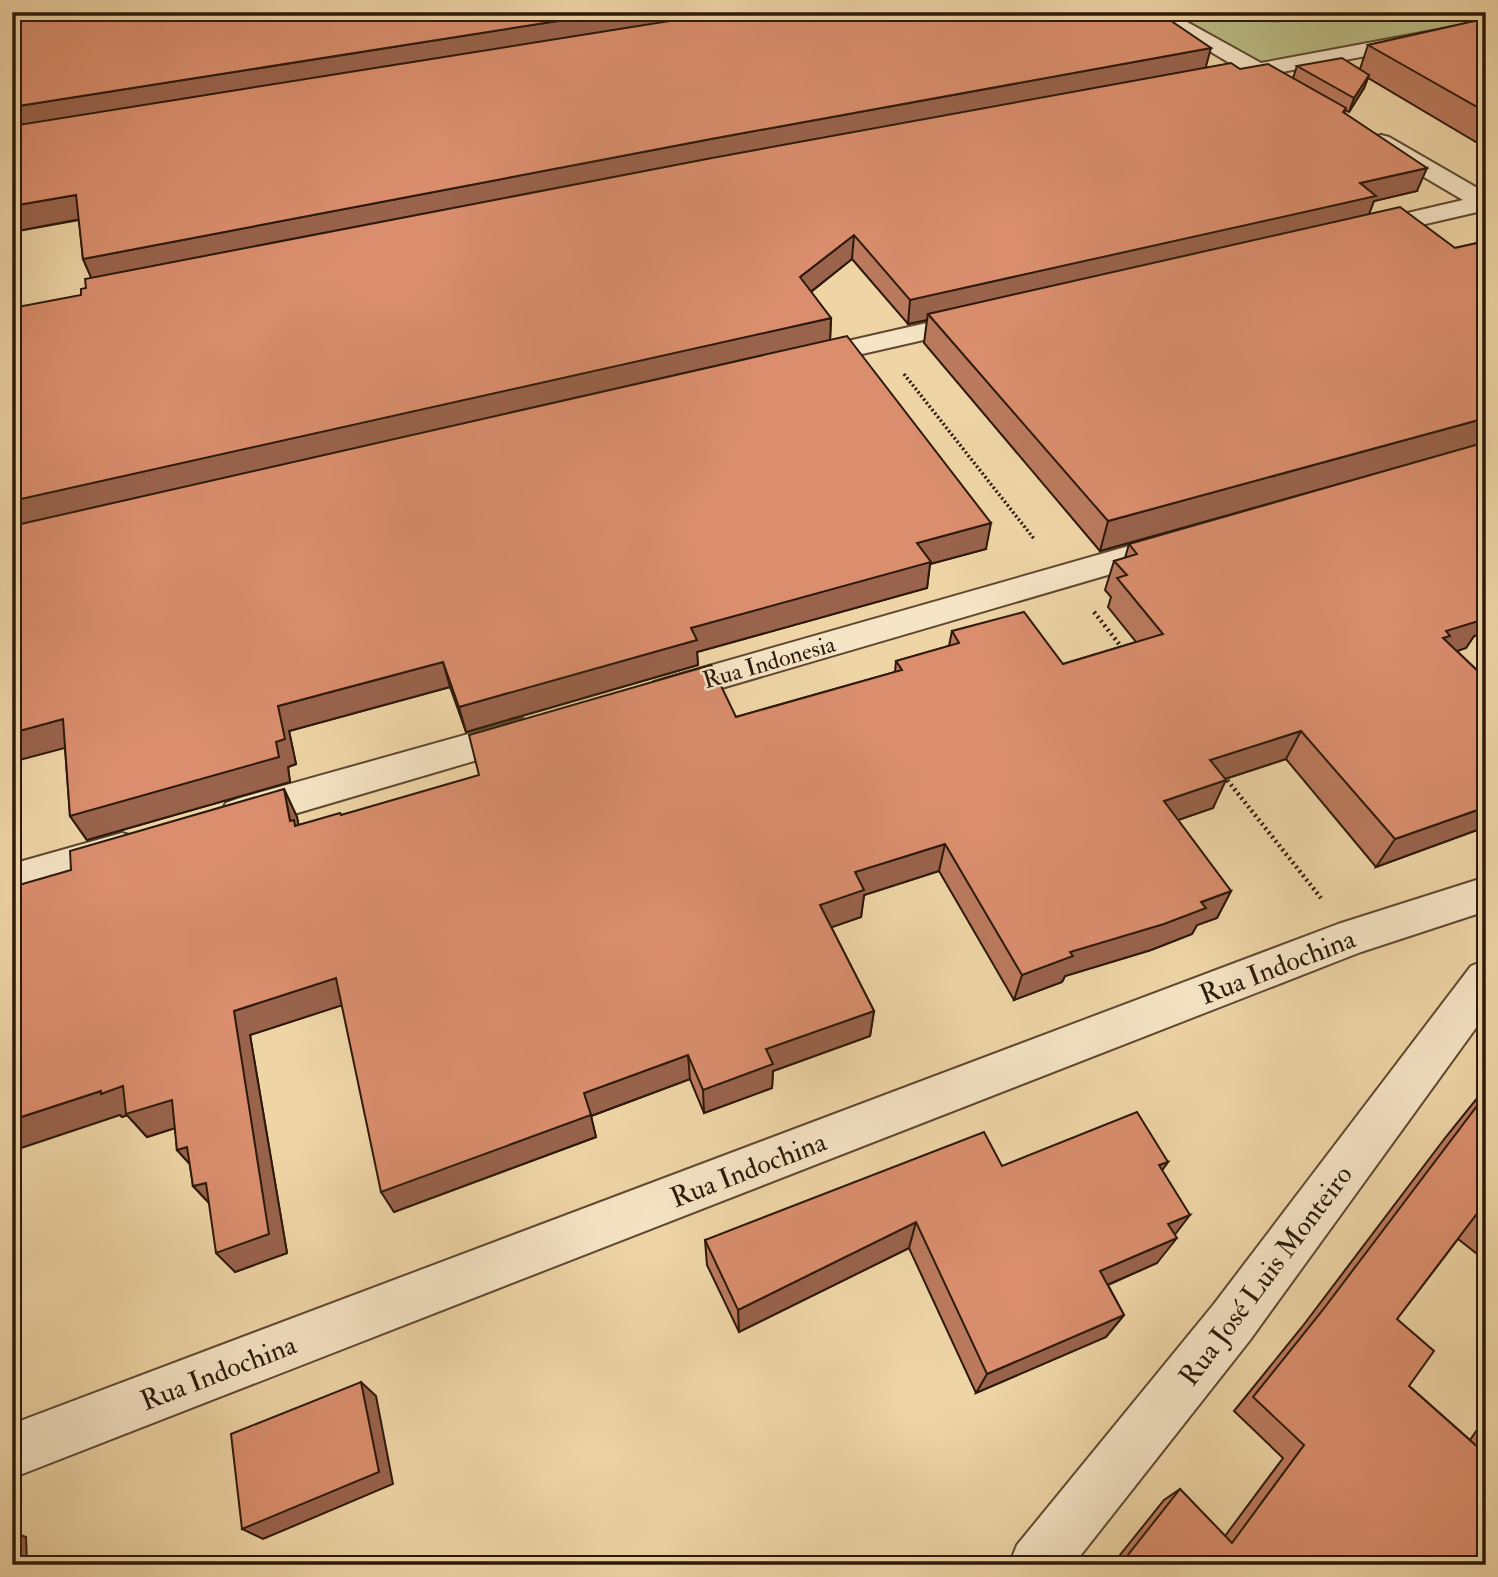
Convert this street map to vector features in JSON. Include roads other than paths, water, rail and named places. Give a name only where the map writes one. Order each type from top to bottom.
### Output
[{"type":"street","points":[[1154,12],[1282,84]]},
{"type":"street","points":[[1204,80],[1486,27]]},
{"type":"street","points":[[1365,133],[1485,203]]},
{"type":"street","points":[[1336,236],[1485,203]]},
{"type":"street","points":[[776,366],[1002,314]]},
{"type":"street","name":"Rua Indonesia","points":[[638,699],[1191,539]]},
{"type":"street","points":[[213,822],[559,722]]},
{"type":"street","points":[[12,881],[160,838]]},
{"type":"street","name":"Rua Indochina","points":[[12,1451],[1353,937],[1486,894]]},
{"type":"street","name":"Rua José Luis Monteiro","points":[[1037,1565],[1232,1322],[1486,979]]},
{"type":"lane","points":[[1245,12],[1266,17],[1307,12]]}]
